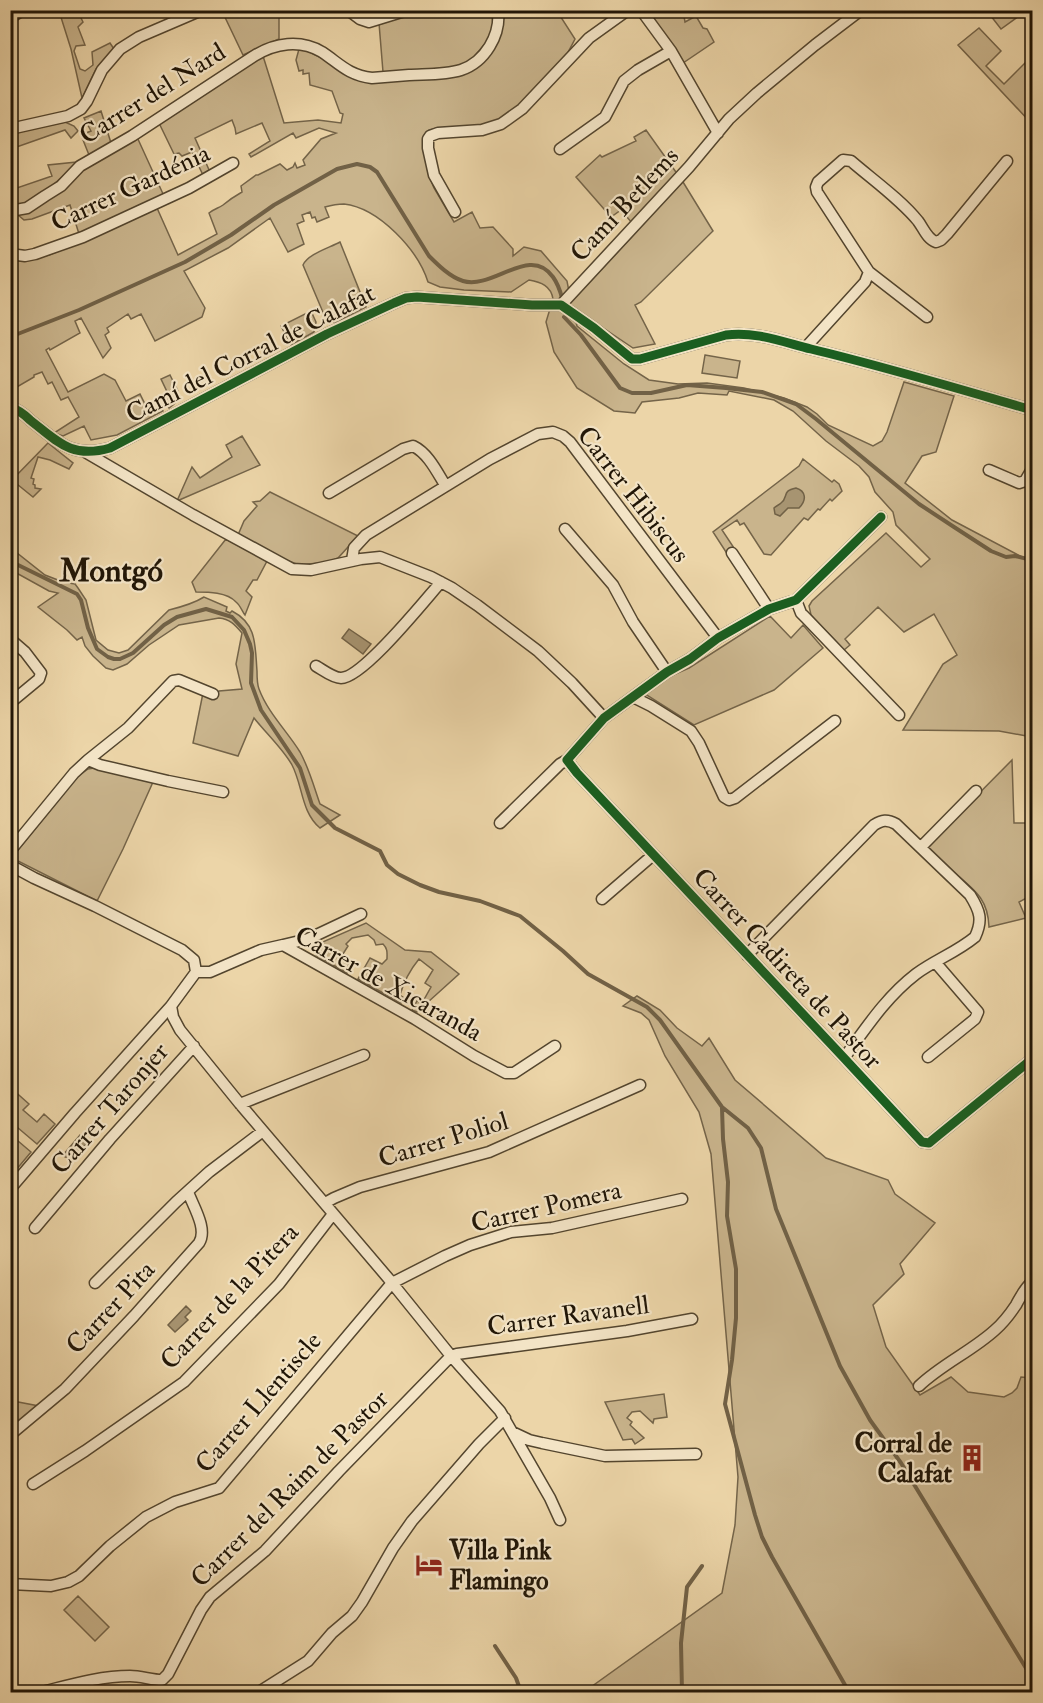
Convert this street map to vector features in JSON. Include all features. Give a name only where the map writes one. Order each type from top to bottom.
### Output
[{"type":"street","points":[[10,18],[23,10]]},
{"type":"street","points":[[10,129],[75,113],[87,101],[102,70],[120,49],[139,37],[202,10]]},
{"type":"street","points":[[348,10],[360,20],[369,22],[408,10]]},
{"type":"street","name":"Carrer del Nard","points":[[10,211],[31,205],[61,186],[85,162],[132,136],[268,49],[290,44],[308,46],[362,77],[458,71],[476,63],[491,45],[497,32],[498,10]]},
{"type":"street","points":[[454,212],[434,175],[428,148],[430,136],[438,133],[488,129],[501,124],[522,109],[589,38],[628,10]]},
{"type":"street","points":[[641,10],[671,51],[718,133]]},
{"type":"street","name":"Camí Betlems","points":[[561,305],[689,167],[729,119],[815,45],[861,10]]},
{"type":"street","points":[[560,149],[605,117],[624,81],[671,51]]},
{"type":"street","points":[[927,317],[869,272],[817,192],[818,182],[843,160],[851,161],[909,212],[929,238],[936,242],[942,240],[1007,160]]},
{"type":"street","name":"Carrer Gardénia","points":[[10,254],[25,256],[35,254],[83,237],[189,188],[233,163]]},
{"type":"street","points":[[806,347],[865,282],[869,272]]},
{"type":"street","name":"Camí del Corral de Calafat","points":[[85,452],[110,448],[327,334],[406,298],[561,305]]},
{"type":"street","points":[[561,305],[632,359],[640,359],[737,333],[841,355],[1032,410]]},
{"type":"street","points":[[10,407],[24,414],[65,446],[72,450],[85,452],[292,569],[311,570],[352,560],[380,557],[441,582],[477,605],[538,651],[604,718]]},
{"type":"street","name":"Carrer Hibiscus","points":[[352,560],[354,548],[366,535],[489,459],[538,434],[553,432],[570,442],[718,639]]},
{"type":"street","points":[[329,493],[403,449],[413,446],[428,459],[446,485]]},
{"type":"street","points":[[989,470],[1019,483],[1024,481],[1032,469]]},
{"type":"street","points":[[500,823],[567,760],[604,718],[667,672],[718,639],[769,609],[796,600],[881,517]]},
{"type":"street","points":[[565,529],[613,585],[633,622],[667,672]]},
{"type":"street","points":[[732,553],[769,609]]},
{"type":"street","points":[[316,666],[342,678],[360,670],[441,582]]},
{"type":"street","points":[[796,600],[801,613],[899,715]]},
{"type":"street","points":[[10,639],[25,652],[41,673],[39,679],[10,703]]},
{"type":"street","points":[[10,851],[74,772],[128,728],[173,681],[179,680],[213,694]]},
{"type":"street","points":[[633,697],[691,731],[699,743],[723,797],[729,800],[735,798],[835,721]]},
{"type":"street","points":[[88,760],[168,782],[223,792]]},
{"type":"street","name":"Carrer Cadireta de Pastor","points":[[567,760],[922,1142],[926,1143],[935,1138],[1032,1059]]},
{"type":"street","points":[[921,847],[976,791]]},
{"type":"street","points":[[747,956],[874,825],[885,820],[891,821],[921,847],[970,895],[978,908],[980,920],[975,937],[918,972],[885,1002],[844,1058]]},
{"type":"street","points":[[602,899],[654,855]]},
{"type":"street","points":[[10,865],[182,950],[194,960],[196,972],[171,1006],[10,1189]]},
{"type":"street","points":[[283,945],[308,939],[361,914]]},
{"type":"street","name":"Carrer de Xicaranda","points":[[196,972],[210,972],[261,950],[283,945],[506,1073],[514,1073],[555,1046]]},
{"type":"street","points":[[928,1057],[975,1019],[978,1012],[935,962]]},
{"type":"street","points":[[171,1006],[176,1022],[240,1104],[505,1418],[560,1520]]},
{"type":"street","name":"Carrer Taronjer","points":[[35,1228],[194,1047]]},
{"type":"street","points":[[240,1104],[364,1055]]},
{"type":"street","name":"Carrer Poliol","points":[[325,1203],[360,1187],[489,1152],[640,1085]]},
{"type":"street","name":"Carrer Pita","points":[[95,1283],[218,1164],[263,1131]]},
{"type":"street","name":"Carrer Pita","points":[[10,1435],[65,1389],[199,1243],[203,1236],[202,1227],[188,1192]]},
{"type":"street","name":"Carrer Pomera","points":[[392,1283],[470,1245],[511,1232],[552,1228],[682,1199]]},
{"type":"street","name":"Carrer de la Pitera","points":[[33,1484],[184,1382],[279,1284],[333,1214]]},
{"type":"street","points":[[919,1386],[996,1330],[1032,1282]]},
{"type":"street","name":"Carrer Llentiscle","points":[[10,1584],[51,1586],[62,1584],[79,1576],[110,1546],[146,1517],[175,1502],[214,1491],[222,1486],[298,1392],[392,1283]]},
{"type":"street","name":"Carrer Ravanell","points":[[451,1356],[627,1331],[692,1319]]},
{"type":"street","name":"Carrer del Raim de Pastor","points":[[42,1692],[122,1677],[162,1680],[168,1674],[210,1597],[266,1551],[339,1471],[451,1356]]},
{"type":"street","points":[[259,1692],[308,1660],[332,1633],[352,1616],[383,1563],[412,1521],[479,1444],[505,1418]]},
{"type":"street","points":[[513,1432],[529,1440],[606,1456],[696,1454]]},
{"type":"street","points":[[10,1577],[23,1585]]},
{"type":"shaded area","points":[[59,11],[81,11],[79,14],[83,22],[78,27],[85,45],[76,46],[74,51],[80,69],[85,71],[93,65],[92,52],[110,43],[114,49],[96,69],[82,98],[71,49]]},
{"type":"shaded area","points":[[222,11],[279,11],[279,39],[243,55]]},
{"type":"shaded area","points":[[422,11],[492,11],[493,26],[489,39],[472,59],[459,67],[383,72],[379,23]]},
{"type":"shaded area","points":[[501,11],[557,11],[575,39],[566,56],[520,106],[501,119],[483,125],[437,128],[426,132],[424,140],[428,173],[454,222],[472,212],[480,228],[493,227],[513,249],[513,256],[524,247],[541,251],[567,281],[571,302],[638,230],[621,210],[611,217],[576,177],[600,155],[602,157],[636,141],[634,137],[646,130],[683,182],[713,231],[641,302],[635,305],[655,344],[633,348],[572,307],[577,326],[624,364],[649,380],[678,384],[707,383],[744,388],[784,398],[807,407],[828,425],[873,446],[882,441],[887,432],[904,382],[954,396],[936,452],[922,456],[905,483],[952,520],[1024,558],[1031,556],[1032,553],[1032,737],[999,731],[903,730],[943,664],[957,655],[934,614],[904,632],[878,607],[845,639],[850,645],[844,650],[811,615],[809,606],[812,601],[886,533],[921,567],[930,559],[896,525],[893,512],[875,492],[869,477],[859,466],[826,441],[793,411],[774,400],[729,391],[727,395],[698,393],[679,398],[642,402],[635,413],[614,411],[577,388],[554,352],[546,322],[553,299],[545,285],[529,280],[511,292],[440,287],[428,282],[416,257],[395,232],[370,213],[357,207],[344,204],[325,207],[329,217],[317,222],[315,217],[312,218],[310,212],[302,215],[304,221],[297,224],[304,244],[288,252],[270,218],[228,248],[184,271],[205,308],[202,317],[155,341],[141,314],[131,319],[128,314],[107,328],[109,332],[105,335],[111,348],[103,358],[81,318],[75,321],[80,333],[46,350],[68,392],[104,374],[115,380],[126,401],[140,394],[145,404],[151,402],[155,408],[160,404],[163,411],[117,435],[91,440],[84,426],[63,436],[54,433],[79,417],[68,397],[61,400],[52,382],[48,384],[42,372],[17,387],[11,374],[10,258],[49,255],[157,208],[178,255],[217,234],[209,213],[242,192],[241,186],[256,175],[280,164],[287,170],[295,163],[297,168],[305,165],[303,160],[321,139],[336,133],[319,128],[296,138],[293,133],[251,157],[249,154],[270,141],[262,123],[236,134],[232,120],[195,138],[210,172],[203,175],[192,152],[182,156],[179,153],[174,154],[159,123],[263,56],[284,123],[318,120],[341,123],[343,114],[340,113],[332,91],[310,85],[309,73],[303,74],[303,70],[299,71],[296,60],[299,49],[306,50],[362,79],[477,65]]},
{"type":"shaded area","points":[[648,11],[683,11],[685,22],[696,16],[714,42],[683,63]]},
{"type":"shaded area","points":[[987,11],[1001,11],[1005,16],[1013,11],[1026,11],[1001,29]]},
{"type":"shaded area","points":[[979,28],[1001,51],[986,66],[1004,84],[1030,58],[1028,55],[1030,48],[1032,49],[1032,124],[958,45]]},
{"type":"shaded area","points":[[101,111],[111,143],[89,155],[81,135],[91,131],[84,118]]},
{"type":"shaded area","points":[[65,122],[74,126],[78,131],[71,138],[65,130],[11,149],[10,134]]},
{"type":"shaded area","points":[[137,137],[164,196],[79,234],[70,205],[32,219],[24,220],[17,214],[86,165]]},
{"type":"shaded area","points":[[77,162],[39,196],[11,207],[10,184],[17,188],[52,176],[48,165]]},
{"type":"shaded area","points":[[340,242],[366,307],[335,323],[325,317],[303,265],[314,254]]},
{"type":"shaded area","points":[[311,311],[316,322],[314,332],[291,345],[281,326]]},
{"type":"shaded area","points":[[705,355],[740,361],[737,378],[702,373]]},
{"type":"shaded area","points":[[170,375],[179,397],[169,408],[164,401],[170,398],[161,379]]},
{"type":"shaded area","points":[[242,436],[260,465],[177,501],[192,467],[200,478],[232,457],[226,445]]},
{"type":"shaded area","points":[[48,443],[73,463],[69,469],[38,457],[31,478],[34,479],[35,488],[41,489],[33,497],[12,480]]},
{"type":"shaded area","points":[[803,459],[832,482],[834,480],[839,484],[842,491],[820,510],[818,509],[808,520],[804,518],[771,555],[764,554],[744,523],[740,525],[737,520],[722,530],[734,548],[726,552],[713,532],[799,466]]},
{"type":"shaded area","points":[[796,488],[803,494],[802,505],[799,508],[788,508],[780,516],[775,514],[774,508],[783,501],[788,491]]},
{"type":"shaded area","points":[[270,492],[358,536],[338,558],[328,562],[299,565],[276,556],[238,535],[244,521],[257,506],[253,502],[260,501]]},
{"type":"shaded area","points":[[226,539],[267,561],[257,580],[253,580],[246,591],[252,597],[245,615],[239,605],[228,596],[196,592],[192,582]]},
{"type":"shaded area","points":[[10,549],[45,575],[75,584],[86,600],[96,640],[108,650],[119,653],[128,650],[169,610],[204,597],[227,607],[226,611],[230,613],[232,611],[240,616],[253,636],[257,683],[263,698],[300,752],[320,804],[340,815],[320,828],[314,822],[306,807],[289,759],[254,718],[238,756],[193,743],[203,693],[214,699],[219,691],[242,689],[236,664],[242,633],[232,623],[219,618],[179,625],[149,645],[127,664],[113,670],[106,668],[85,646],[82,637],[77,640],[38,607],[58,593],[49,591],[11,570]]},
{"type":"shaded area","points":[[770,616],[791,638],[803,625],[823,648],[774,690],[694,725],[645,694],[666,678],[689,668]]},
{"type":"shaded area","points":[[349,629],[371,644],[363,654],[342,638]]},
{"type":"shaded area","points":[[1012,760],[1014,823],[1032,823],[1032,895],[1019,902],[1026,918],[989,927],[986,910],[980,897],[927,846]]},
{"type":"shaded area","points":[[94,768],[153,782],[97,901],[14,859],[14,855],[77,777],[88,769]]},
{"type":"shaded area","points":[[366,923],[405,950],[431,952],[459,974],[417,1012],[412,1010],[417,1001],[422,1003],[431,987],[425,983],[433,970],[419,959],[403,985],[400,995],[404,998],[401,1003],[358,979],[370,958],[382,964],[387,959],[385,946],[376,945],[368,935],[352,938],[346,944],[348,946],[341,957],[349,962],[347,973],[316,955],[315,948],[318,944]]},
{"type":"shaded area","points":[[637,996],[660,1010],[677,1028],[702,1046],[709,1038],[735,1080],[826,1158],[888,1180],[895,1194],[935,1223],[900,1264],[904,1274],[873,1305],[886,1347],[920,1395],[951,1377],[968,1392],[1004,1397],[1017,1388],[1021,1377],[1032,1378],[1032,1692],[584,1692],[722,1593],[735,1525],[738,1477],[711,1154],[699,1112],[665,1056],[649,1020],[641,1013],[623,1006]]},
{"type":"shaded area","points":[[11,1088],[29,1104],[23,1110],[37,1122],[44,1114],[55,1124],[37,1144],[11,1122]]},
{"type":"shaded area","points":[[11,1135],[31,1152],[11,1176]]},
{"type":"shaded area","points":[[80,1135],[88,1142],[73,1159],[70,1156],[65,1157],[64,1154]]},
{"type":"shaded area","points":[[186,1306],[191,1311],[185,1317],[188,1320],[175,1332],[168,1325]]},
{"type":"shaded area","points":[[664,1394],[667,1417],[654,1419],[653,1423],[640,1411],[632,1412],[627,1418],[632,1422],[630,1425],[644,1438],[635,1444],[632,1439],[623,1440],[605,1402]]},
{"type":"shaded area","points":[[10,1398],[13,1401],[39,1406],[10,1429]]},
{"type":"shaded area","points":[[78,1596],[109,1627],[95,1641],[64,1610]]},
{"type":"waterway","points":[[10,337],[79,310],[185,262],[231,235],[274,205],[337,169],[357,164],[370,167],[377,172],[429,256],[449,274],[463,281],[475,282],[522,266],[533,265],[544,268],[553,277],[562,298]]},
{"type":"waterway","points":[[564,317],[581,335],[620,388],[632,393],[651,393],[687,385],[726,388],[762,392],[796,404],[919,504],[991,551],[1006,557],[1015,556],[1032,560]]},
{"type":"waterway","points":[[10,561],[77,594],[97,649],[114,659],[120,659],[133,653],[164,625],[177,617],[206,609],[232,617],[244,630],[250,644],[251,683],[261,710],[300,768],[312,805],[335,828],[380,851],[387,865],[398,874],[420,885],[439,892],[480,901],[520,916],[588,974],[647,1007],[660,1020],[722,1107],[748,1128],[761,1148],[776,1209],[840,1366],[870,1420],[901,1463],[1032,1678]]},
{"type":"waterway","points":[[722,1108],[728,1182],[727,1216],[736,1269],[736,1318],[725,1404],[762,1537],[849,1692]]},
{"type":"waterway","points":[[682,1692],[681,1643],[687,1587],[702,1566]]},
{"type":"waterway","points":[[495,1646],[516,1678],[521,1692]]},
{"type":"cycle path","points":[[10,407],[21,412],[49,435],[75,450],[97,451],[110,448],[327,334],[406,298],[417,297],[561,305],[632,359],[640,359],[726,335],[758,336],[895,371],[1032,410]]},
{"type":"cycle path","points":[[881,517],[796,600],[769,609],[718,638],[690,659],[667,672],[604,718],[567,760],[922,1142],[929,1143],[1032,1059]]},
{"type":"place","name":"Corral de Calafat","points":[[972,1458]]},
{"type":"place","name":"Villa Pink Flamingo","points":[[429,1565]]},
{"type":"district","name":"Montgó","points":[[111,570]]}]
